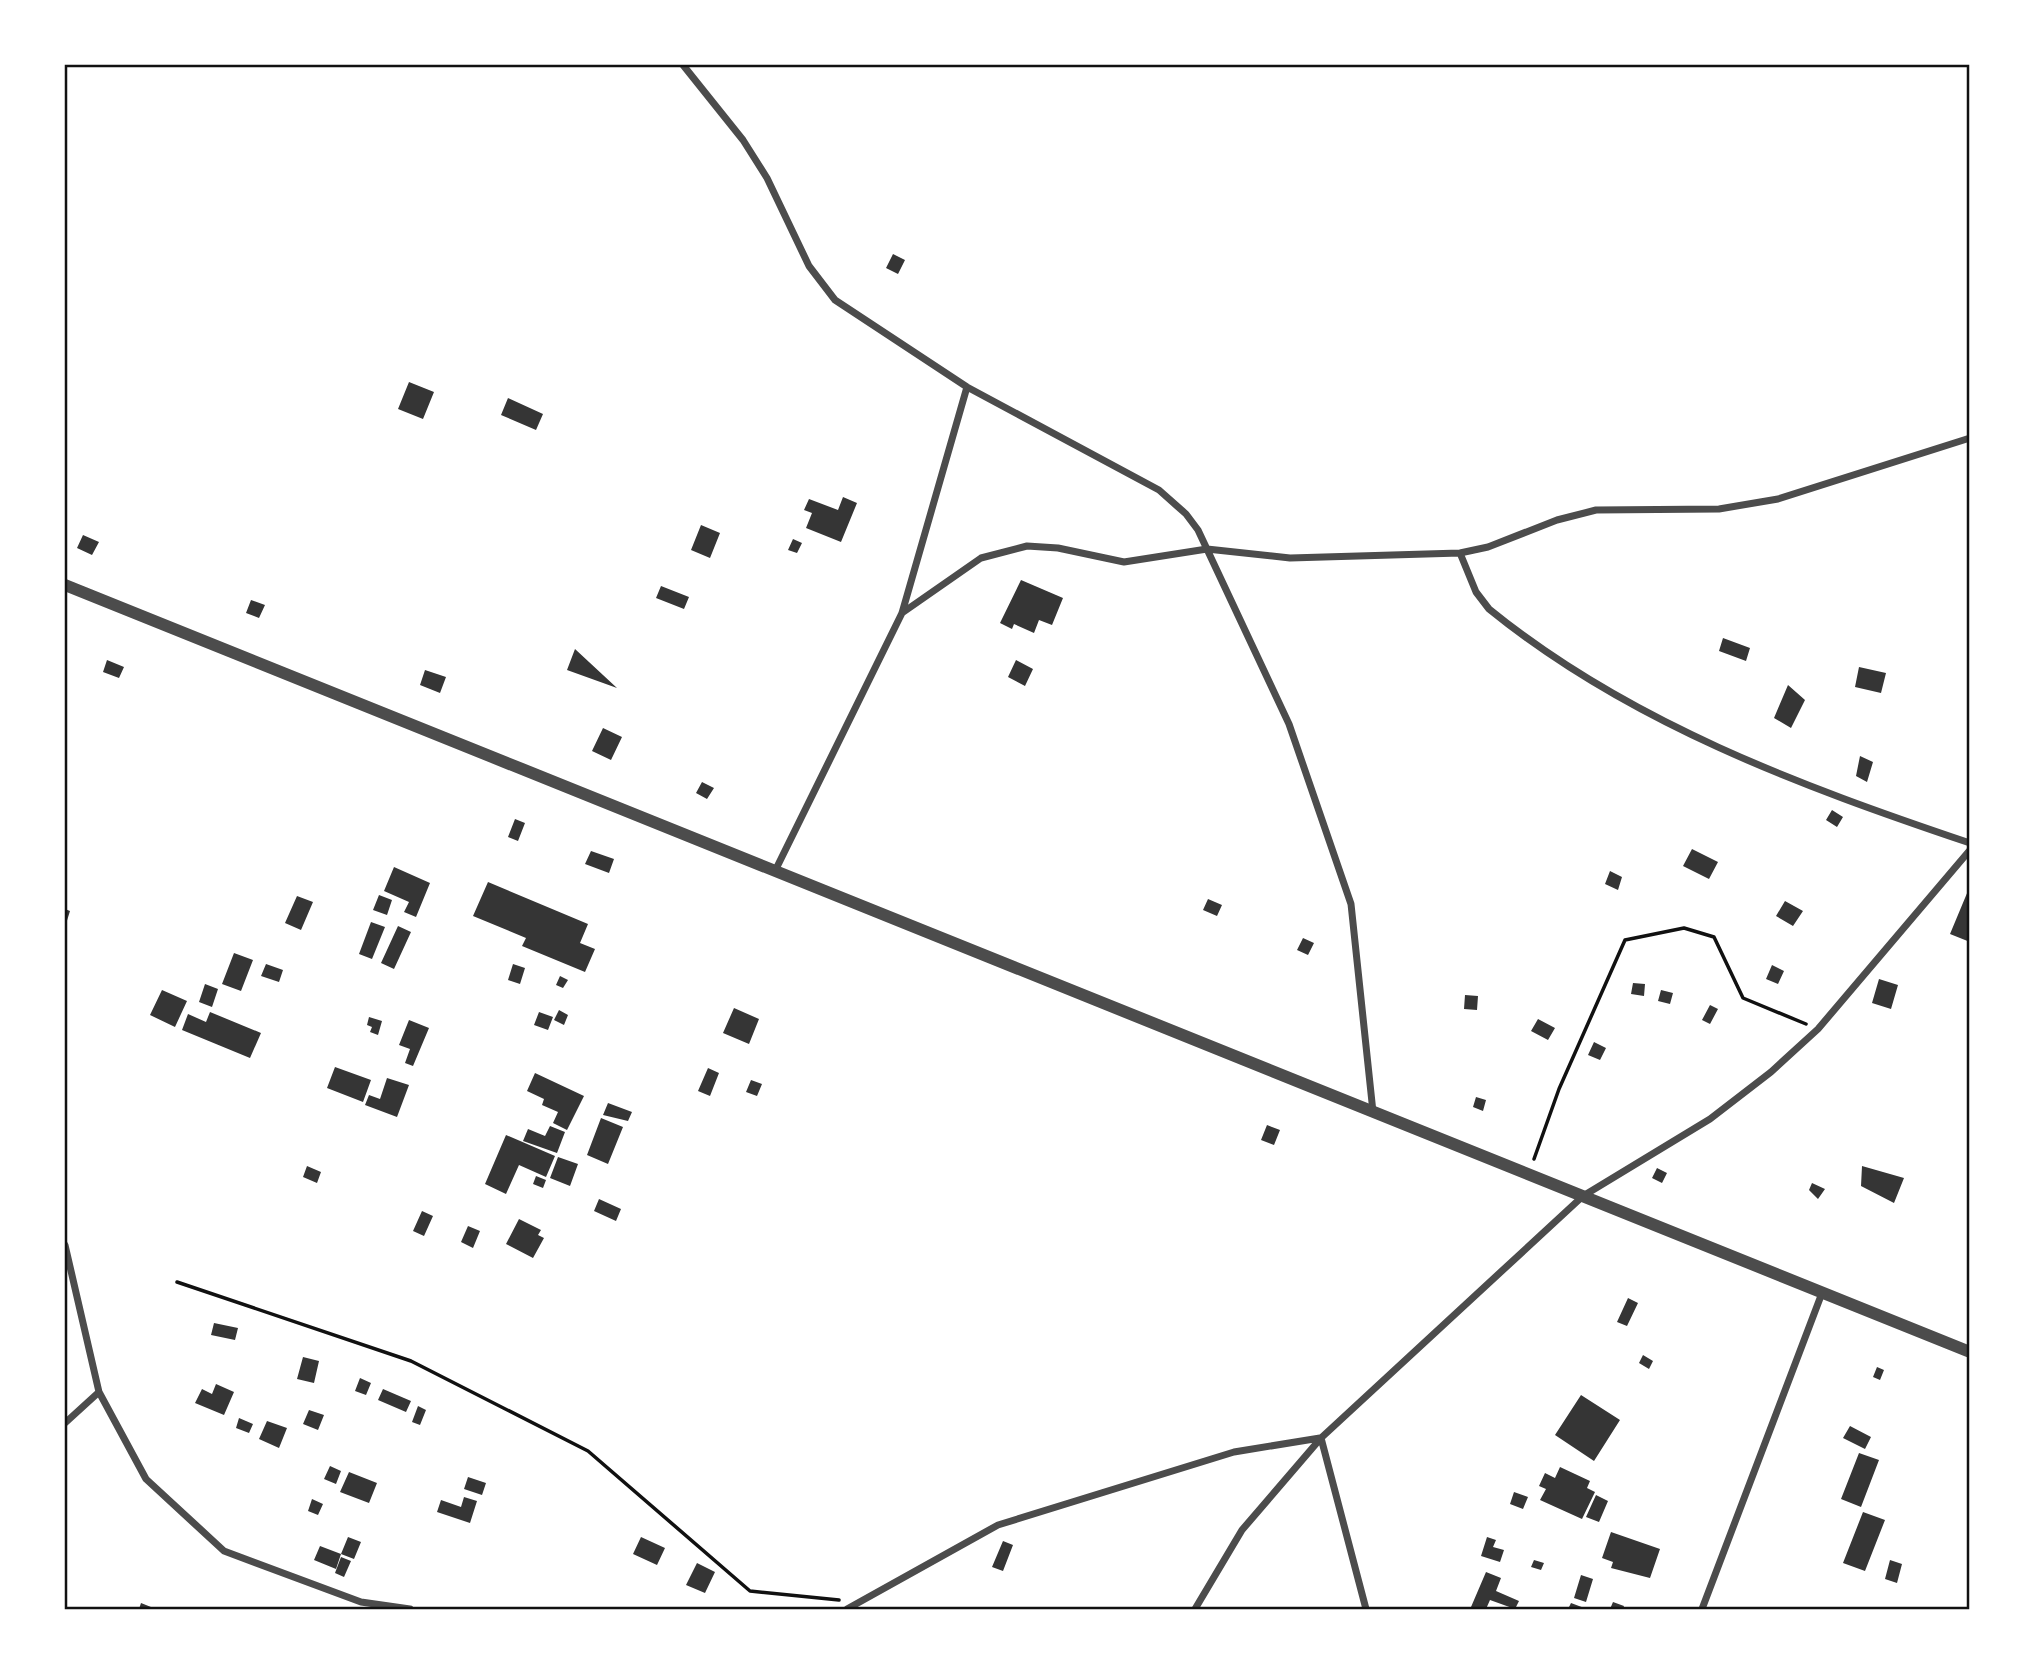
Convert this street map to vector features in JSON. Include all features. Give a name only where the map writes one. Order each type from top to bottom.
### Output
[{"type":"street","points":[[683,65],[743,140],[767,178],[809,266],[825,290],[846,309],[967,387],[1159,490],[1186,514],[1207,549],[1289,724],[1351,904],[1373,1112]]},
{"type":"street","points":[[775,871],[902,613],[967,387]]},
{"type":"street","points":[[902,613],[968,565],[1011,548],[1042,546],[1124,562],[1207,549],[1290,558],[1461,553],[1488,547],[1557,520],[1596,510],[1719,509],[1779,499],[1970,438]]},
{"type":"street","points":[[1461,553],[1476,592],[1489,609],[1639,708],[1822,793],[1970,842]]},
{"type":"street","points":[[65,585],[1970,1352]]},
{"type":"street","points":[[1195,1609],[1242,1530],[1321,1438],[1583,1196],[1710,1119],[1771,1072],[1818,1029],[1970,850]]},
{"type":"street","points":[[65,1245],[99,1392],[146,1479],[224,1550],[361,1602],[410,1609]]},
{"type":"street","points":[[1702,1609],[1822,1293]]},
{"type":"street","points":[[65,1423],[99,1392]]},
{"type":"street","points":[[847,1609],[855,1602],[998,1525],[1234,1452],[1321,1438]]},
{"type":"street","points":[[1321,1438],[1366,1609]]},
{"type":"path","points":[[1528,1174],[1559,1090],[1625,940],[1684,928],[1714,937],[1743,998],[1818,1029]]},
{"type":"path","points":[[177,1282],[411,1361],[589,1451],[750,1591],[855,1602]]},
{"type":"building","points":[[893,254],[905,260],[898,274],[886,268]]},
{"type":"building","points":[[409,382],[434,392],[423,419],[398,409]]},
{"type":"building","points":[[508,398],[543,414],[536,430],[501,415]]},
{"type":"building","points":[[843,497],[857,503],[841,542],[806,528],[812,513],[804,510],[809,499],[838,510]]},
{"type":"building","points":[[701,525],[720,533],[710,558],[691,550]]},
{"type":"building","points":[[83,535],[99,542],[92,555],[77,548]]},
{"type":"building","points":[[793,539],[802,543],[797,553],[788,550]]},
{"type":"building","points":[[1021,580],[1063,598],[1052,625],[1039,620],[1034,633],[1014,624],[1012,629],[1000,623]]},
{"type":"building","points":[[661,586],[689,597],[684,609],[656,598]]},
{"type":"building","points":[[251,600],[265,605],[259,618],[246,613]]},
{"type":"building","points":[[1723,638],[1750,648],[1746,661],[1719,651]]},
{"type":"building","points":[[575,649],[617,688],[567,670]]},
{"type":"building","points":[[107,660],[124,667],[119,678],[103,672]]},
{"type":"building","points":[[1016,660],[1033,669],[1025,686],[1008,677]]},
{"type":"building","points":[[1859,667],[1886,673],[1881,693],[1855,687]]},
{"type":"building","points":[[425,670],[446,677],[440,693],[420,685]]},
{"type":"building","points":[[1788,685],[1805,700],[1791,728],[1774,718]]},
{"type":"building","points":[[603,728],[622,737],[611,760],[592,751]]},
{"type":"building","points":[[1860,756],[1873,762],[1867,782],[1856,776]]},
{"type":"building","points":[[702,782],[714,788],[707,799],[696,793]]},
{"type":"building","points":[[1832,810],[1843,817],[1837,827],[1826,820]]},
{"type":"building","points":[[515,819],[525,823],[518,841],[508,837]]},
{"type":"building","points":[[1692,849],[1718,862],[1709,879],[1683,866]]},
{"type":"building","points":[[591,851],[614,859],[609,873],[585,864]]},
{"type":"building","points":[[394,867],[430,883],[416,917],[404,912],[409,902],[384,891]]},
{"type":"building","points":[[1610,871],[1622,877],[1618,890],[1605,884]]},
{"type":"building","points":[[488,882],[588,924],[580,943],[595,949],[585,972],[522,946],[526,938],[473,916]]},
{"type":"building","points":[[1970,886],[1970,942],[1950,934]]},
{"type":"building","points":[[379,895],[392,900],[387,915],[373,910]]},
{"type":"building","points":[[297,896],[313,902],[301,930],[285,923]]},
{"type":"building","points":[[1208,899],[1222,905],[1217,916],[1203,910]]},
{"type":"building","points":[[1785,901],[1803,911],[1793,926],[1776,916]]},
{"type":"building","points":[[65,909],[70,911],[65,927]]},
{"type":"building","points":[[371,922],[385,927],[372,959],[359,954]]},
{"type":"building","points":[[398,926],[411,932],[394,969],[381,963]]},
{"type":"building","points":[[1303,938],[1314,943],[1308,955],[1297,950]]},
{"type":"building","points":[[234,953],[253,960],[241,991],[222,984]]},
{"type":"building","points":[[266,964],[283,970],[279,982],[261,976]]},
{"type":"building","points":[[513,964],[525,968],[520,984],[508,980]]},
{"type":"building","points":[[1772,965],[1784,971],[1778,984],[1766,979]]},
{"type":"building","points":[[560,976],[568,980],[563,988],[556,985]]},
{"type":"building","points":[[1879,979],[1898,985],[1891,1009],[1872,1003]]},
{"type":"building","points":[[1633,983],[1645,984],[1644,996],[1631,994]]},
{"type":"building","points":[[205,984],[218,989],[212,1007],[199,1002]]},
{"type":"building","points":[[162,990],[187,1001],[175,1027],[150,1015]]},
{"type":"building","points":[[1661,990],[1673,993],[1670,1004],[1658,1001]]},
{"type":"building","points":[[1465,995],[1478,996],[1477,1010],[1464,1009]]},
{"type":"building","points":[[1710,1005],[1718,1009],[1710,1024],[1702,1020]]},
{"type":"building","points":[[734,1008],[759,1019],[749,1044],[723,1033]]},
{"type":"building","points":[[559,1010],[568,1015],[564,1025],[554,1020]]},
{"type":"building","points":[[210,1012],[261,1033],[250,1058],[182,1030],[188,1014],[206,1022]]},
{"type":"building","points":[[539,1012],[553,1017],[548,1030],[534,1025]]},
{"type":"building","points":[[369,1017],[382,1021],[378,1035],[370,1032],[372,1027],[367,1025]]},
{"type":"building","points":[[1538,1019],[1555,1028],[1548,1040],[1531,1031]]},
{"type":"building","points":[[409,1020],[429,1028],[413,1066],[405,1063],[410,1049],[399,1045]]},
{"type":"building","points":[[1594,1042],[1606,1048],[1600,1060],[1588,1055]]},
{"type":"building","points":[[335,1067],[371,1080],[363,1102],[327,1088]]},
{"type":"building","points":[[708,1068],[719,1073],[710,1096],[698,1091]]},
{"type":"building","points":[[535,1073],[584,1096],[567,1130],[553,1123],[558,1112],[542,1105],[544,1099],[527,1091]]},
{"type":"building","points":[[387,1078],[409,1085],[397,1117],[365,1105],[369,1095],[380,1099]]},
{"type":"building","points":[[751,1080],[762,1084],[757,1096],[746,1092]]},
{"type":"building","points":[[1476,1097],[1486,1100],[1483,1111],[1473,1107]]},
{"type":"building","points":[[608,1103],[632,1112],[628,1121],[603,1115]]},
{"type":"building","points":[[601,1118],[623,1127],[608,1164],[587,1155]]},
{"type":"building","points":[[1267,1125],[1280,1130],[1274,1145],[1261,1140]]},
{"type":"building","points":[[550,1126],[565,1132],[557,1153],[523,1141],[528,1129],[545,1136]]},
{"type":"building","points":[[506,1135],[555,1156],[546,1177],[519,1165],[506,1194],[485,1184]]},
{"type":"building","points":[[558,1157],[578,1164],[570,1186],[550,1178]]},
{"type":"building","points":[[307,1166],[321,1172],[317,1183],[303,1177]]},
{"type":"building","points":[[1862,1166],[1904,1178],[1894,1203],[1861,1186]]},
{"type":"building","points":[[1657,1168],[1667,1173],[1662,1183],[1652,1178]]},
{"type":"building","points":[[536,1176],[546,1180],[543,1188],[533,1184]]},
{"type":"building","points":[[1812,1183],[1825,1189],[1818,1199],[1809,1190]]},
{"type":"building","points":[[599,1199],[621,1209],[616,1221],[594,1211]]},
{"type":"building","points":[[422,1211],[433,1216],[424,1236],[413,1231]]},
{"type":"building","points":[[519,1219],[541,1230],[538,1235],[544,1238],[533,1258],[506,1244]]},
{"type":"building","points":[[468,1226],[480,1231],[473,1248],[461,1242]]},
{"type":"building","points":[[1628,1298],[1638,1303],[1627,1326],[1617,1322]]},
{"type":"building","points":[[214,1323],[238,1328],[235,1340],[211,1335]]},
{"type":"building","points":[[1643,1355],[1653,1361],[1649,1369],[1639,1363]]},
{"type":"building","points":[[303,1357],[319,1361],[314,1383],[297,1379]]},
{"type":"building","points":[[1877,1367],[1884,1370],[1880,1380],[1873,1377]]},
{"type":"building","points":[[360,1378],[371,1383],[366,1395],[355,1391]]},
{"type":"building","points":[[216,1384],[234,1392],[224,1415],[195,1403],[202,1389],[212,1394]]},
{"type":"building","points":[[383,1389],[411,1401],[406,1412],[378,1400]]},
{"type":"building","points":[[1581,1395],[1620,1420],[1594,1461],[1555,1435]]},
{"type":"building","points":[[418,1406],[426,1410],[420,1425],[412,1422]]},
{"type":"building","points":[[309,1410],[324,1415],[318,1430],[303,1424]]},
{"type":"building","points":[[239,1418],[253,1424],[249,1433],[236,1428]]},
{"type":"building","points":[[267,1421],[287,1428],[279,1448],[259,1439]]},
{"type":"building","points":[[1850,1426],[1871,1437],[1865,1449],[1843,1438]]},
{"type":"building","points":[[1859,1453],[1879,1460],[1861,1507],[1841,1499]]},
{"type":"building","points":[[330,1466],[341,1471],[336,1484],[324,1479]]},
{"type":"building","points":[[1560,1467],[1590,1481],[1587,1488],[1595,1492],[1582,1519],[1540,1500],[1546,1489],[1539,1486],[1545,1473],[1555,1478]]},
{"type":"building","points":[[349,1472],[377,1483],[369,1503],[340,1492]]},
{"type":"building","points":[[468,1477],[486,1483],[482,1495],[464,1489]]},
{"type":"building","points":[[1514,1492],[1528,1497],[1523,1509],[1510,1504]]},
{"type":"building","points":[[1596,1495],[1608,1501],[1599,1522],[1586,1517]]},
{"type":"building","points":[[464,1497],[477,1501],[470,1523],[437,1512],[441,1500],[461,1507]]},
{"type":"building","points":[[312,1499],[323,1504],[318,1515],[308,1511]]},
{"type":"building","points":[[1863,1512],[1885,1520],[1865,1571],[1843,1563]]},
{"type":"building","points":[[1611,1532],[1660,1549],[1650,1578],[1611,1568],[1613,1562],[1602,1558]]},
{"type":"building","points":[[348,1537],[361,1542],[354,1559],[341,1554]]},
{"type":"building","points":[[641,1537],[665,1548],[657,1565],[633,1554]]},
{"type":"building","points":[[1487,1537],[1496,1540],[1493,1547],[1504,1550],[1500,1562],[1481,1556]]},
{"type":"building","points":[[1003,1541],[1013,1545],[1003,1571],[992,1567]]},
{"type":"building","points":[[320,1546],[341,1554],[336,1569],[314,1560]]},
{"type":"building","points":[[341,1557],[351,1561],[344,1577],[335,1573]]},
{"type":"building","points":[[1534,1560],[1544,1563],[1541,1570],[1531,1567]]},
{"type":"building","points":[[1890,1560],[1902,1564],[1897,1583],[1885,1579]]},
{"type":"building","points":[[697,1563],[715,1572],[705,1593],[686,1585]]},
{"type":"building","points":[[1486,1572],[1501,1578],[1496,1591],[1519,1601],[1515,1609],[1490,1600],[1486,1609],[1471,1607]]},
{"type":"building","points":[[1581,1575],[1593,1579],[1586,1602],[1574,1598]]},
{"type":"building","points":[[1613,1602],[1624,1606],[1623,1609],[1610,1609]]},
{"type":"building","points":[[141,1603],[156,1609],[139,1609]]},
{"type":"building","points":[[1571,1603],[1587,1609],[1568,1609]]}]
